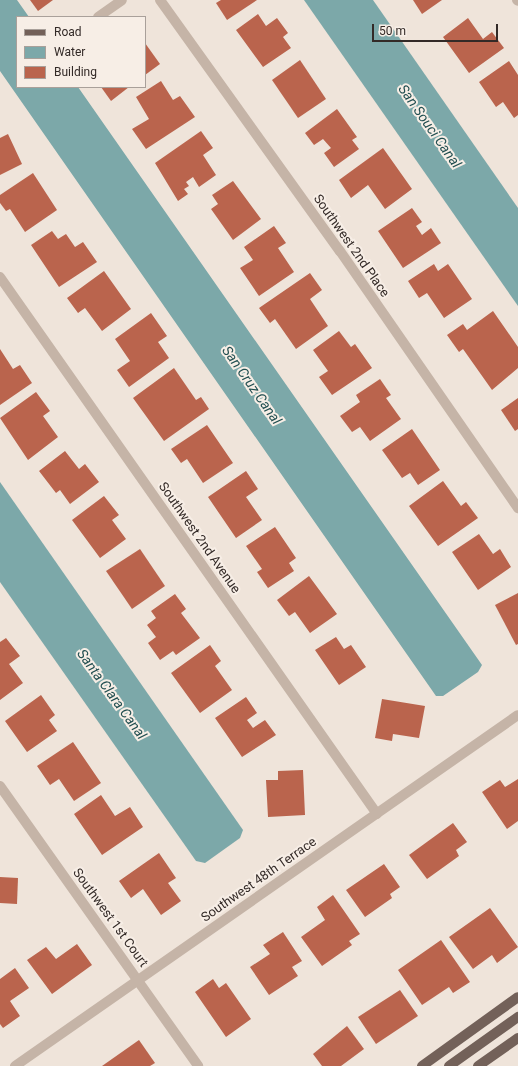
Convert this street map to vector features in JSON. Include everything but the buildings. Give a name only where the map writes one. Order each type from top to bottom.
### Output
[{"type":"main road","points":[[422,1066],[518,997]]},
{"type":"main road","points":[[449,1066],[518,1016]]},
{"type":"main road","points":[[478,1066],[518,1038]]},
{"type":"street","points":[[99,16],[122,0]]},
{"type":"street","name":"Southwest 2nd Place","points":[[160,0],[340,251],[518,508]]},
{"type":"street","name":"Southwest 2nd Avenue","points":[[0,277],[377,814]]},
{"type":"street","name":"Southwest 48th Terrace","points":[[15,1066],[518,715]]},
{"type":"street","name":"Southwest 1st Court","points":[[2,792],[138,980],[198,1066]]},
{"type":"water","name":"San Cruz Canal","points":[[0,0],[17,0],[28,16],[16,16],[16,88],[79,88],[482,665],[478,672],[443,696],[436,696],[0,71]]},
{"type":"water","name":"San Souci Canal","points":[[304,0],[373,0],[518,208],[518,306]]},
{"type":"water","name":"Santa Clara Canal","points":[[0,482],[243,830],[240,838],[205,863],[196,861],[0,582]]}]
